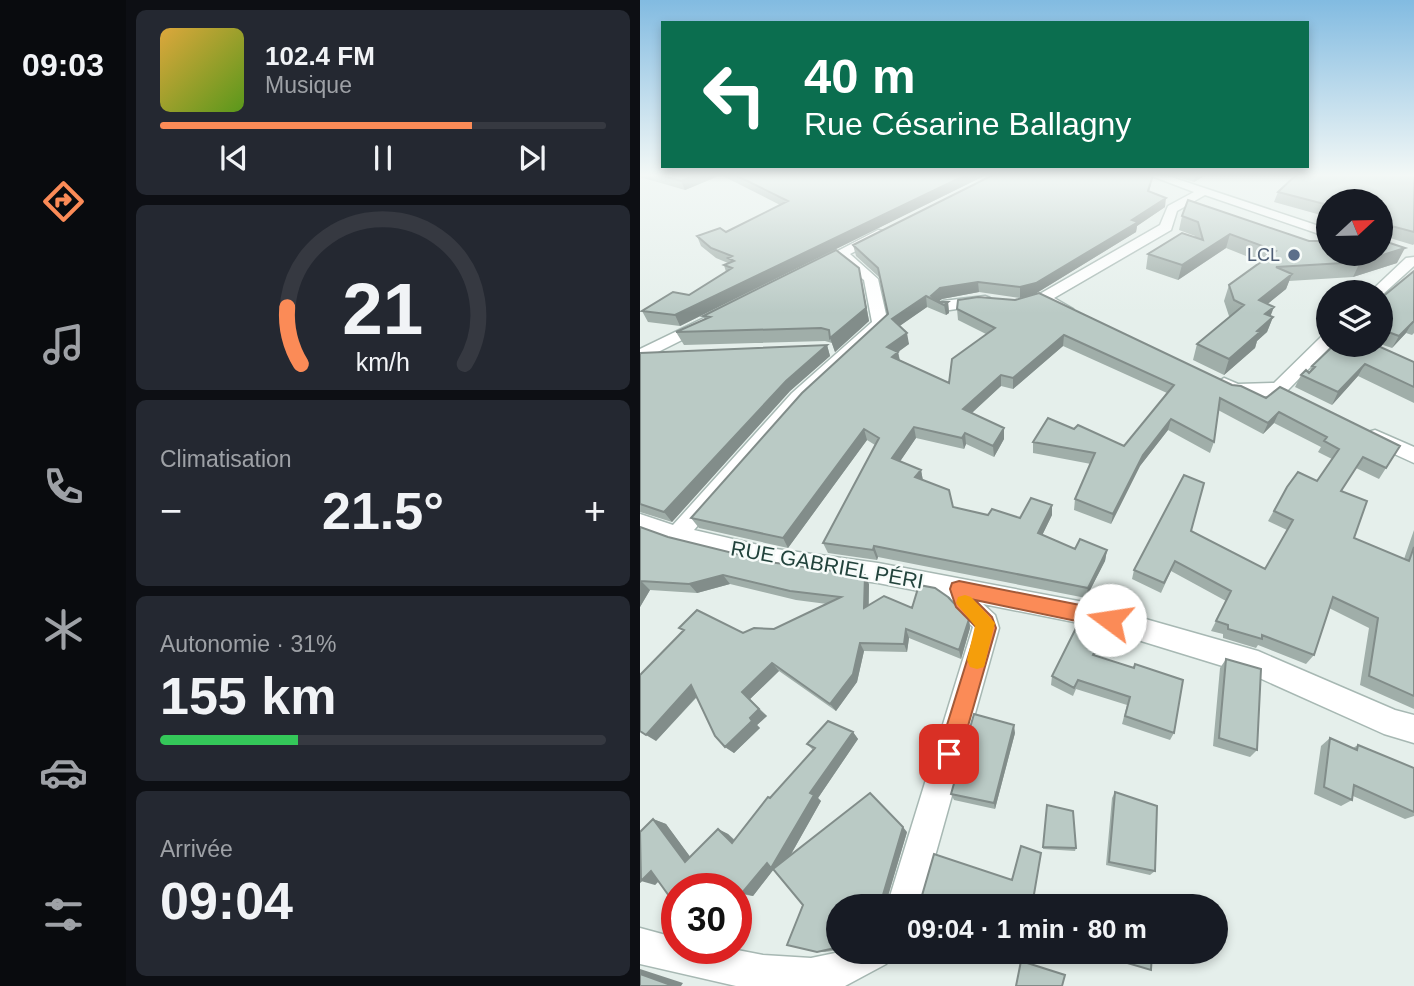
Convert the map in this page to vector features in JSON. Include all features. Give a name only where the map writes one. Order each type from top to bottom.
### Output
[{"type":"street","points":[[1080,316],[1043,298],[1166,228],[1168,221]]},
{"type":"street","points":[[1293,221],[1316,229]]},
{"type":"street","points":[[803,272],[897,224]]},
{"type":"street","points":[[677,535],[744,455],[812,382],[880,323],[871,279],[840,253]]},
{"type":"street","points":[[1393,255],[1412,261]]},
{"type":"street","points":[[1391,280],[1412,261]]},
{"type":"street","points":[[943,306],[979,300],[1003,302]]},
{"type":"street","points":[[642,355],[718,316]]},
{"type":"street","points":[[642,355],[686,353]]},
{"type":"street","points":[[1211,379],[1235,390],[1285,392],[1316,354]]},
{"type":"street","points":[[1352,426],[1414,456]]},
{"type":"street","name":"RUE GABRIEL PÉRI","points":[[640,523],[677,535],[776,559],[878,573],[1089,614],[1258,664],[1394,724],[1414,729]]},
{"type":"street","points":[[908,894],[986,628],[986,623],[963,601],[959,589]]},
{"type":"street","points":[[640,946],[693,961],[791,975],[829,974],[854,964]]},
{"type":"building","points":[[748,221],[870,221],[675,315],[642,311],[673,292],[689,295],[732,268],[724,265],[734,261],[728,258],[732,256],[711,248],[697,236],[720,228],[726,232]]},
{"type":"building","points":[[901,221],[1138,222],[1036,283],[1020,287],[978,282],[940,288],[931,296],[940,302],[948,302],[944,305],[926,296],[892,319],[907,333],[887,347],[898,352],[892,357],[949,383],[952,359],[995,328],[957,309],[958,300],[978,297],[1015,300],[1039,293],[1232,385],[1241,386],[1266,398],[1280,387],[1400,446],[1386,468],[1363,457],[1341,491],[1367,501],[1354,538],[1409,561],[1414,547],[1414,696],[1369,676],[1378,618],[1333,597],[1314,655],[1262,635],[1262,639],[1228,629],[1228,625],[1216,621],[1231,591],[1175,561],[1164,583],[1134,570],[1184,475],[1204,483],[1191,531],[1265,569],[1293,520],[1274,511],[1287,487],[1298,472],[1317,481],[1339,449],[1324,441],[1327,437],[1279,412],[1268,423],[1220,398],[1214,442],[1171,419],[1143,455],[1113,514],[1075,499],[1095,453],[1033,442],[1048,418],[1074,429],[1078,425],[1124,446],[1174,385],[1064,335],[1013,378],[1001,375],[963,409],[1004,428],[993,446],[965,433],[962,438],[914,427],[892,458],[921,470],[915,477],[949,490],[953,507],[988,515],[992,509],[1020,518],[1031,498],[1052,505],[1038,533],[1075,549],[1080,539],[1107,550],[1088,588],[874,546],[873,550],[823,543],[879,438],[864,429],[783,538],[691,518],[802,393],[888,314],[878,268],[853,245]]},
{"type":"building","points":[[1195,221],[1250,221],[1316,241],[1316,265],[1276,267],[1292,274],[1259,300],[1274,307],[1265,314],[1273,317],[1229,359],[1197,344],[1244,305],[1234,300],[1229,285],[1276,251],[1230,234],[1182,265],[1148,254],[1182,233],[1203,240]]},
{"type":"building","points":[[1393,221],[1414,221],[1414,232],[1393,226]]},
{"type":"building","points":[[1393,244],[1405,248],[1393,252]]},
{"type":"building","points":[[836,250],[859,268],[866,308],[830,338],[829,330],[821,328],[676,332],[710,317],[703,316]]},
{"type":"building","points":[[1414,271],[1414,321],[1399,336],[1393,334],[1393,288]]},
{"type":"building","points":[[827,345],[786,381],[664,512],[640,504],[640,353]]},
{"type":"building","points":[[1393,353],[1414,362],[1414,387],[1365,364],[1338,392],[1301,375],[1306,370],[1309,373],[1315,367],[1312,366],[1321,357],[1393,357]]},
{"type":"building","points":[[640,527],[668,537],[769,562],[865,575],[864,608],[884,596],[912,608],[919,585],[935,588],[948,597],[969,619],[959,650],[906,629],[904,644],[860,643],[853,674],[830,704],[772,663],[742,692],[759,709],[750,718],[752,721],[725,747],[715,736],[691,685],[646,735],[640,731],[640,675],[684,630],[679,628],[697,610],[743,633],[754,628],[774,629],[841,597],[790,591],[723,575],[689,584],[640,582]]},
{"type":"building","points":[[1082,616],[1108,624],[1093,655],[1134,668],[1135,664],[1183,680],[1174,733],[1125,716],[1130,697],[1078,680],[1074,688],[1052,676]]},
{"type":"building","points":[[1226,659],[1261,669],[1257,750],[1219,738]]},
{"type":"building","points":[[974,714],[1014,725],[994,803],[951,794]]},
{"type":"building","points":[[828,721],[853,732],[810,793],[814,795],[771,868],[767,863],[752,881],[752,873],[661,873],[661,885],[651,871],[641,881],[640,832],[653,819],[685,862],[718,829],[732,843],[768,797],[770,798],[815,748],[807,744]]},
{"type":"building","points":[[1330,738],[1357,750],[1358,745],[1414,768],[1414,812],[1354,785],[1352,800],[1324,787]]},
{"type":"building","points":[[1115,792],[1157,806],[1155,871],[1109,862]]},
{"type":"building","points":[[870,793],[903,827],[883,894],[826,894],[826,950],[817,952],[787,945],[803,905],[773,869]]},
{"type":"building","points":[[1047,805],[1073,811],[1076,848],[1043,847]]},
{"type":"building","points":[[1021,846],[1041,853],[1034,894],[922,894],[934,854],[1012,880]]},
{"type":"building","points":[[1020,964],[1030,964],[1065,975],[1062,986],[1016,986]]},
{"type":"building","points":[[1131,964],[1151,964],[1151,970]]},
{"type":"building","points":[[640,974],[668,984],[640,986]]},
{"type":"slow traffic","points":[[965,603],[986,623],[977,660]]},
{"type":"place","name":"LCL","points":[[1294,255]]},
{"type":"route","points":[[949,754],[986,628],[986,623],[963,601],[959,589],[1110,620]]}]
